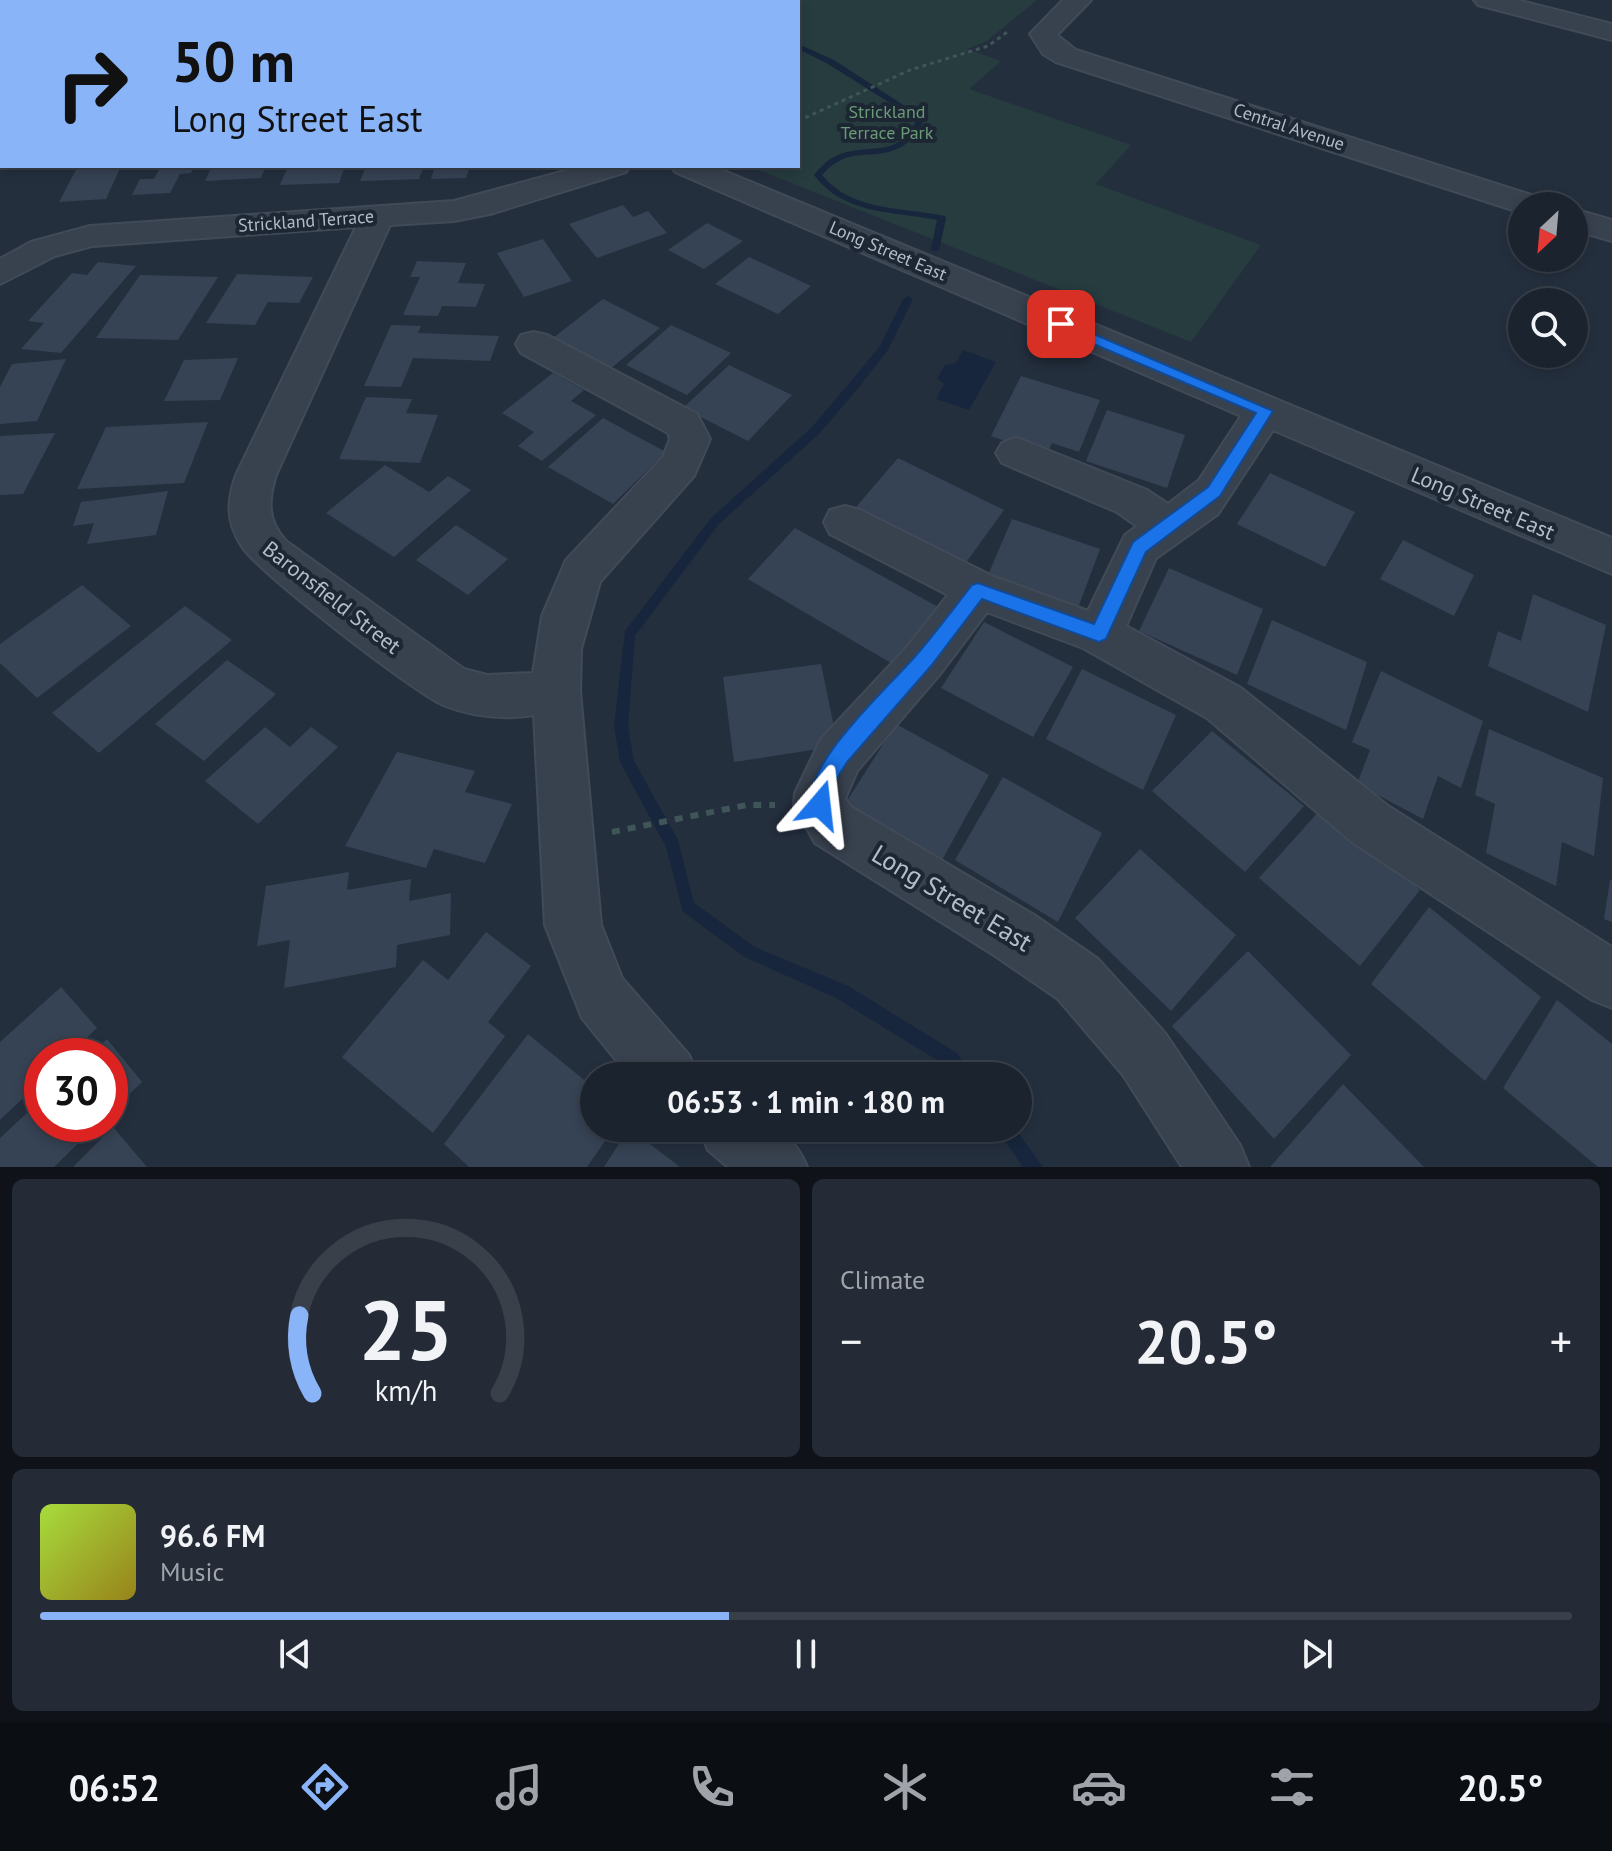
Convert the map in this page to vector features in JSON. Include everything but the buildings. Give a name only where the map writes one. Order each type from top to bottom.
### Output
[{"type":"street","name":"Central Avenue","points":[[1078,0],[1045,30],[1047,43],[1076,59],[1508,198]]},
{"type":"street","points":[[1487,0],[1612,32]]},
{"type":"street","name":"Strickland Terrace","points":[[0,273],[43,249],[90,236],[481,206],[608,168]]},
{"type":"street","name":"Long Street East","points":[[692,168],[1612,557]]},
{"type":"street","name":"Baronsfield Street","points":[[378,216],[256,475],[248,501],[250,525],[271,553],[459,691],[495,697],[556,691]]},
{"type":"street","points":[[1588,223],[1612,231]]},
{"type":"street","points":[[534,344],[683,424],[690,439],[680,465],[581,573],[565,616],[558,649],[556,691],[573,925],[602,998],[656,1062]]},
{"type":"street","points":[[1099,634],[1140,547],[1167,525],[1203,503],[1214,491],[1265,411]]},
{"type":"street","points":[[1016,453],[1132,501],[1167,525]]},
{"type":"street","points":[[845,522],[978,590],[1099,634],[1224,703],[1370,824],[1612,980]]},
{"type":"street","name":"Long Street East","points":[[978,590],[924,660],[839,755],[820,793],[824,815],[845,833],[1014,935],[1078,979],[1144,1054],[1218,1167]]},
{"type":"street","points":[[747,1142],[776,1167]]},
{"type":"path","points":[[800,120],[910,70],[988,46],[1013,28]]},
{"type":"path","points":[[601,834],[747,805]]},
{"type":"green space","name":"Strickland Terrace Park","points":[[800,0],[1037,0],[987,41],[967,49],[1001,61],[969,89],[1131,145],[1096,184],[1261,245],[1191,342],[754,168],[800,168]]},
{"type":"water","points":[[963,350],[996,362],[969,410],[936,399],[944,384],[937,378],[945,365],[956,363]]},
{"type":"waterway","points":[[800,47],[831,62],[921,119],[910,136],[898,145],[885,150],[843,155],[830,162],[818,175],[828,187],[857,203],[942,218],[936,249]]},
{"type":"waterway","points":[[908,299],[884,348],[855,384],[816,430],[715,521],[629,635],[621,726],[627,762],[673,845],[688,907],[750,952],[842,992],[953,1062]]},
{"type":"waterway","points":[[1015,1142],[1034,1167]]},
{"type":"route","points":[[820,805],[824,781],[839,755],[924,660],[978,590],[1099,634],[1140,547],[1152,535],[1203,503],[1214,491],[1265,411],[1061,324]]}]
